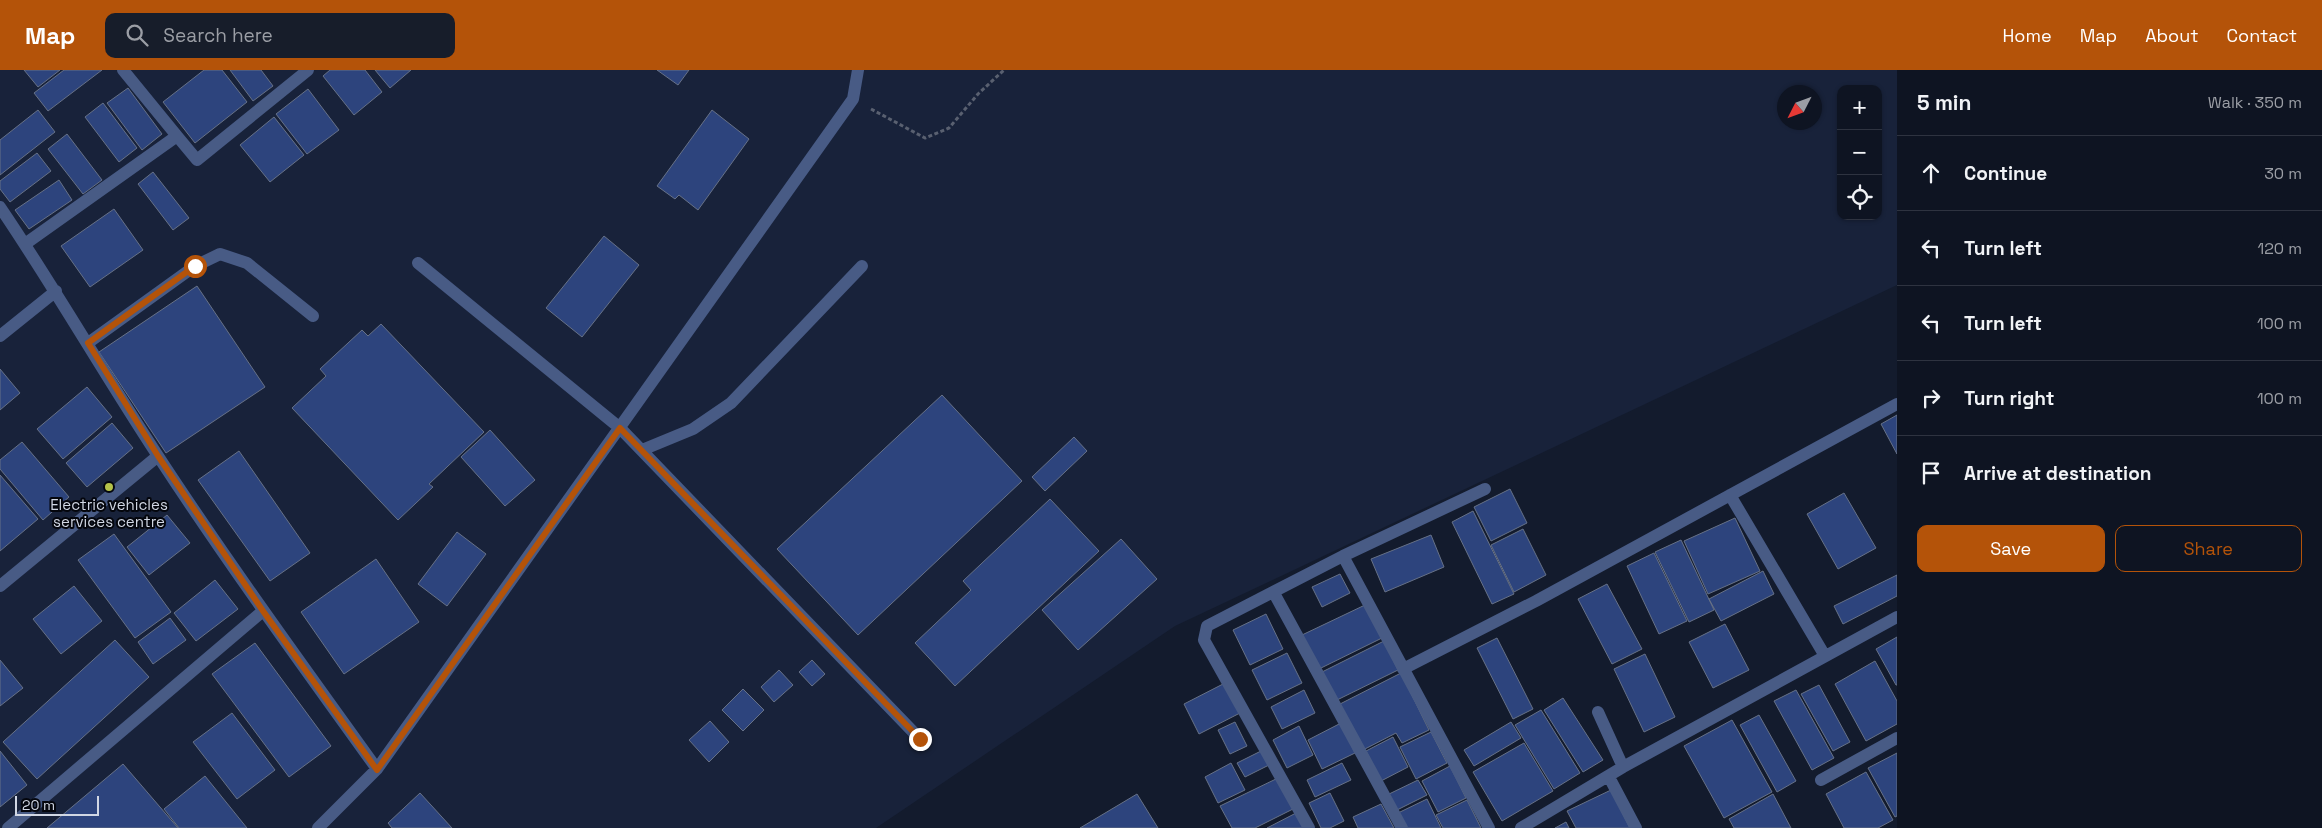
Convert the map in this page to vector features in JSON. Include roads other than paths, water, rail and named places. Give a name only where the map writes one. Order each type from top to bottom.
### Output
[{"type":"street","points":[[123,70],[197,160],[308,70]]},
{"type":"street","points":[[318,828],[377,770],[853,99],[858,70]]},
{"type":"street","points":[[25,244],[177,136]]},
{"type":"street","points":[[0,207],[56,291],[158,456],[263,611],[377,770]]},
{"type":"street","points":[[88,343],[195,266],[220,254],[247,263],[312,316]]},
{"type":"street","points":[[418,263],[620,428],[920,739]]},
{"type":"street","points":[[642,450],[693,429],[731,403],[862,266]]},
{"type":"street","points":[[0,336],[56,291]]},
{"type":"street","points":[[1403,669],[1536,601],[1897,404]]},
{"type":"street","points":[[0,586],[158,456]]},
{"type":"street","points":[[1309,828],[1204,640],[1207,626],[1343,556],[1485,489]]},
{"type":"street","points":[[1730,495],[1825,656]]},
{"type":"street","points":[[1343,556],[1489,828]]},
{"type":"street","points":[[1274,593],[1402,828]]},
{"type":"street","points":[[8,828],[263,611]]},
{"type":"street","points":[[1521,828],[1624,767],[1897,617]]},
{"type":"street","points":[[1598,712],[1624,767]]},
{"type":"street","points":[[1822,780],[1897,738]]},
{"type":"street","points":[[1609,777],[1636,828]]},
{"type":"place","name":"Electric vehicles services centre","points":[[109,487]]}]
